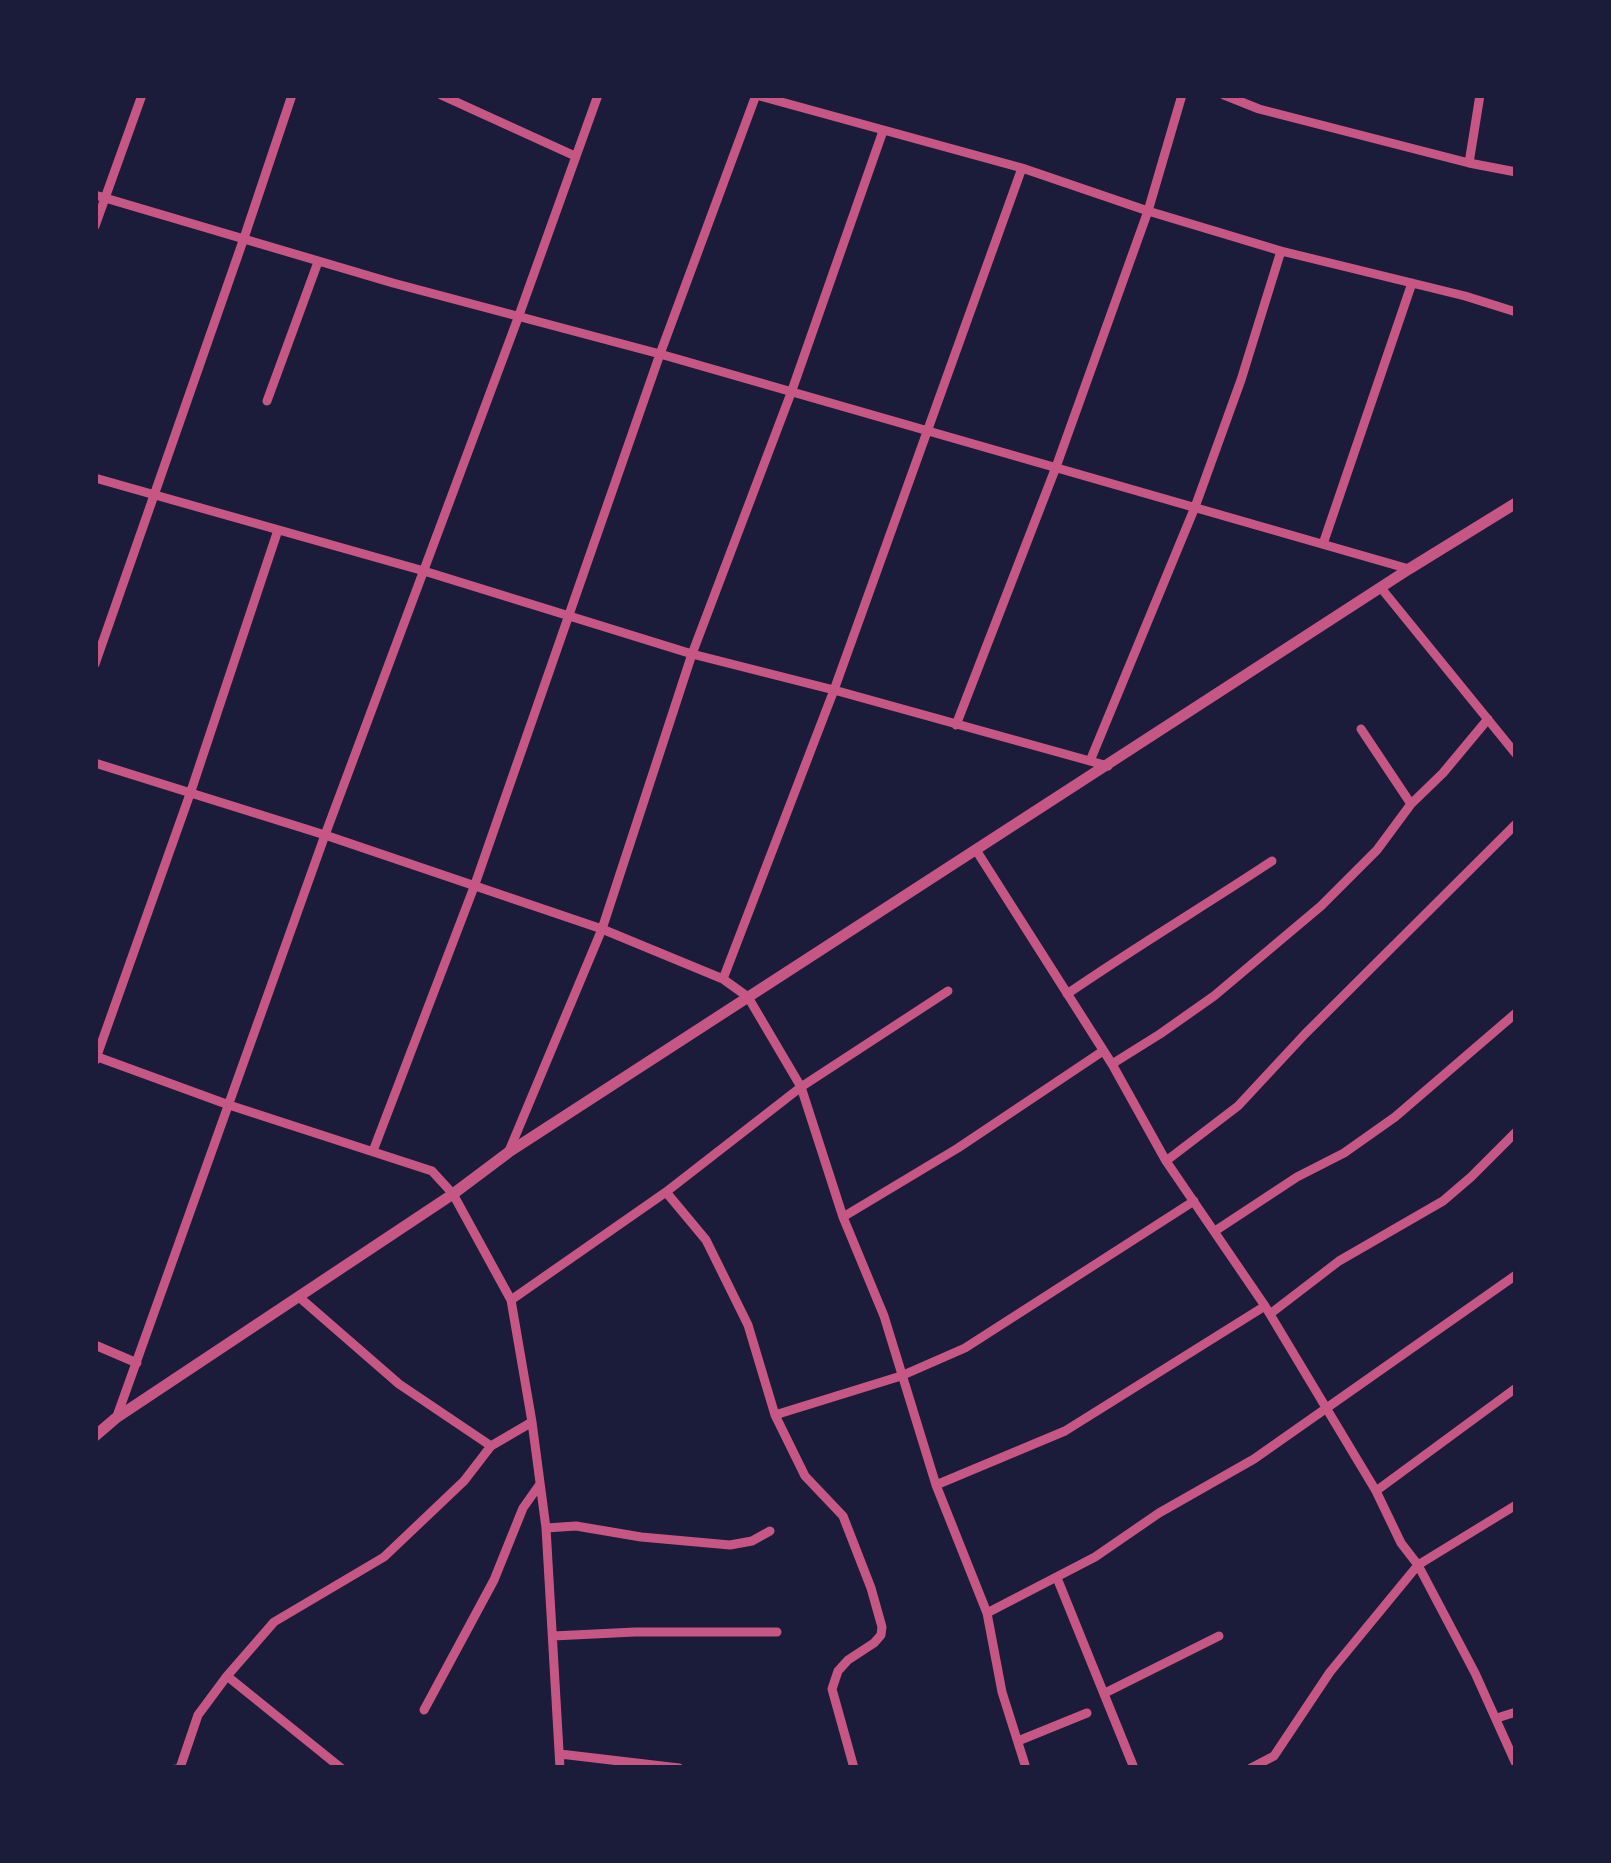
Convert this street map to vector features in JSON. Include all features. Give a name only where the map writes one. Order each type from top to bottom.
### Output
[{"type":"street","points":[[95,226],[100,196],[142,95]]},
{"type":"street","points":[[95,664],[292,95]]},
{"type":"street","points":[[441,95],[575,156]]},
{"type":"street","points":[[116,1418],[325,835],[598,95]]},
{"type":"street","points":[[373,1151],[474,887],[660,354],[756,95],[1022,168],[1280,251],[1412,282],[1516,312]]},
{"type":"street","points":[[956,725],[1056,467],[1148,211],[1182,95]]},
{"type":"street","points":[[1224,95],[1258,109],[1469,164],[1516,172]]},
{"type":"street","points":[[1254,95],[1258,109]]},
{"type":"street","points":[[1469,164],[1480,95]]},
{"type":"street","points":[[509,1152],[602,929],[692,654],[792,393],[883,130]]},
{"type":"street","points":[[722,979],[834,690],[1022,168]]},
{"type":"street","points":[[100,196],[318,262],[660,354],[1409,570]]},
{"type":"street","points":[[1090,760],[1195,507],[1242,380],[1280,251]]},
{"type":"street","points":[[268,401],[318,262]]},
{"type":"street","points":[[1323,544],[1412,282]]},
{"type":"street","points":[[95,478],[424,571],[692,654],[1108,766]]},
{"type":"street","points":[[95,1436],[509,1152],[1409,570],[1513,509]]},
{"type":"street","points":[[278,530],[96,1057],[432,1171],[453,1194],[511,1300],[546,1528],[560,1768]]},
{"type":"street","points":[[1381,588],[1516,754]]},
{"type":"street","points":[[1112,1064],[1214,996],[1322,906],[1377,850],[1411,804],[1444,773],[1488,719]]},
{"type":"street","points":[[1361,730],[1411,804]]},
{"type":"street","points":[[95,763],[325,835],[602,929],[722,979],[748,998],[801,1087],[843,1217],[884,1316],[936,1485],[987,1613],[1002,1692],[1026,1768]]},
{"type":"street","points":[[1166,1161],[1238,1106],[1516,824]]},
{"type":"street","points":[[976,850],[1112,1064],[1166,1161],[1267,1310],[1376,1491],[1497,1718],[1516,1764]]},
{"type":"street","points":[[1067,994],[1272,861]]},
{"type":"street","points":[[511,1300],[666,1192],[801,1087],[948,991]]},
{"type":"street","points":[[1215,1231],[1297,1177],[1344,1153],[1395,1117],[1516,1012]]},
{"type":"street","points":[[843,1217],[958,1148],[1104,1051]]},
{"type":"street","points":[[936,1485],[1066,1431],[1267,1310],[1443,1200],[1516,1132]]},
{"type":"street","points":[[666,1192],[706,1240],[748,1325],[775,1415],[804,1476],[843,1516],[871,1588],[882,1627],[880,1635],[838,1671],[832,1690],[850,1767]]},
{"type":"street","points":[[775,1415],[900,1376],[964,1348],[1194,1200]]},
{"type":"street","points":[[987,1613],[1058,1578],[1159,1512],[1254,1460],[1516,1275]]},
{"type":"street","points":[[299,1297],[399,1384],[491,1446]]},
{"type":"street","points":[[95,1346],[137,1363]]},
{"type":"street","points":[[1376,1491],[1516,1388]]},
{"type":"street","points":[[180,1767],[198,1716],[274,1622],[384,1557],[464,1481],[491,1446],[532,1422]]},
{"type":"street","points":[[424,1710],[494,1580],[523,1508],[540,1484]]},
{"type":"street","points":[[1252,1768],[1274,1756],[1330,1672],[1418,1565],[1516,1505]]},
{"type":"street","points":[[546,1528],[576,1526],[730,1545],[752,1541],[770,1530]]},
{"type":"street","points":[[1058,1578],[1134,1768]]},
{"type":"street","points":[[554,1636],[777,1632]]},
{"type":"street","points":[[1106,1693],[1219,1636]]},
{"type":"street","points":[[228,1676],[341,1768]]},
{"type":"street","points":[[1497,1718],[1516,1712]]},
{"type":"street","points":[[1018,1741],[1087,1713]]},
{"type":"street","points":[[560,1754],[679,1768]]},
{"type":"street","points":[[1274,1756],[1278,1768]]},
{"type":"lane","points":[[166,1768],[180,1767]]}]
